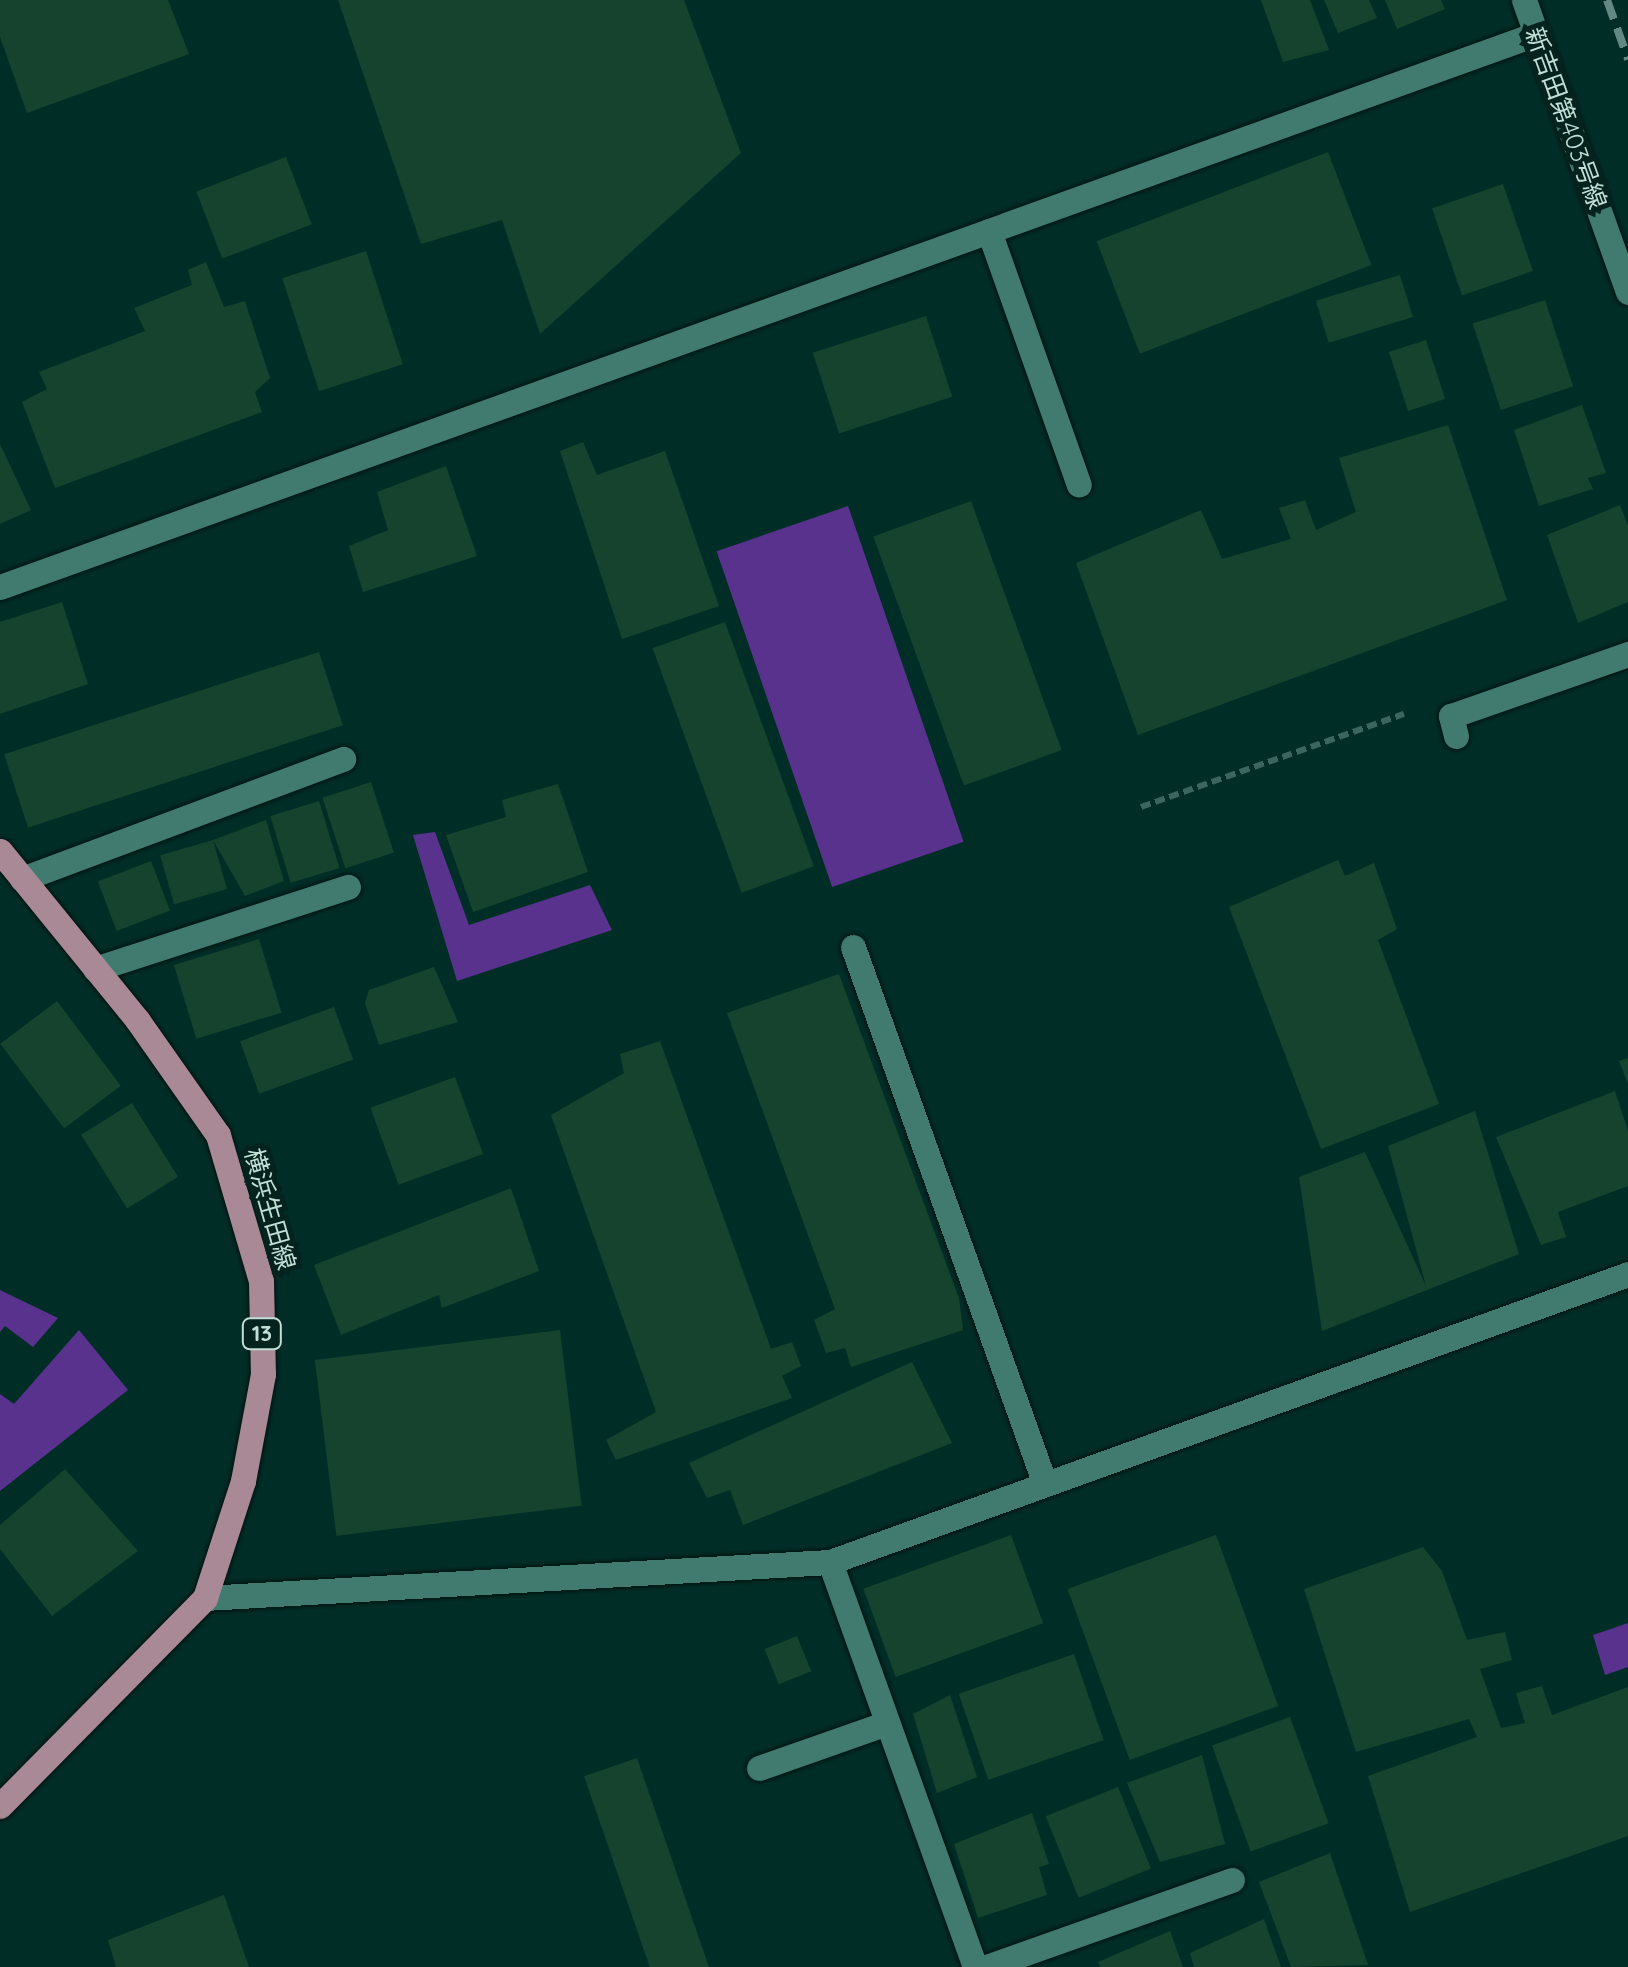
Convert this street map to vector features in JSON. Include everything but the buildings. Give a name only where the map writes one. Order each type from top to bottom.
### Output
[{"type":"main road","name":"横浜生田線","points":[[0,851],[95,968],[218,1136],[261,1281],[263,1374],[243,1481],[205,1598],[0,1806]]},
{"type":"street","name":"新吉田第403号線","points":[[1524,0],[1628,292]]},
{"type":"street","points":[[0,588],[1536,34]]},
{"type":"street","points":[[988,231],[1080,486]]},
{"type":"street","points":[[1456,736],[1451,716],[1628,654]]},
{"type":"street","points":[[22,879],[343,759]]},
{"type":"street","points":[[95,968],[348,887]]},
{"type":"street","points":[[854,947],[1045,1484]]},
{"type":"street","points":[[205,1598],[596,1581],[830,1562],[1628,1274]]},
{"type":"street","points":[[830,1562],[975,1967]]},
{"type":"street","points":[[760,1768],[887,1722]]},
{"type":"street","points":[[986,1967],[1232,1880]]},
{"type":"path","points":[[1142,807],[1422,708]]},
{"type":"shaded area","points":[[848,506],[964,842],[832,887],[717,551]]},
{"type":"shaded area","points":[[435,832],[469,925],[590,885],[612,930],[457,981],[413,835]]},
{"type":"shaded area","points":[[0,1290],[58,1318],[33,1347],[5,1326],[0,1332]]},
{"type":"shaded area","points":[[79,1330],[128,1390],[0,1491],[0,1394],[14,1404]]},
{"type":"shaded area","points":[[1628,1623],[1628,1667],[1605,1675],[1593,1635]]},
{"type":"railway","points":[[1607,0],[1628,59]]}]
